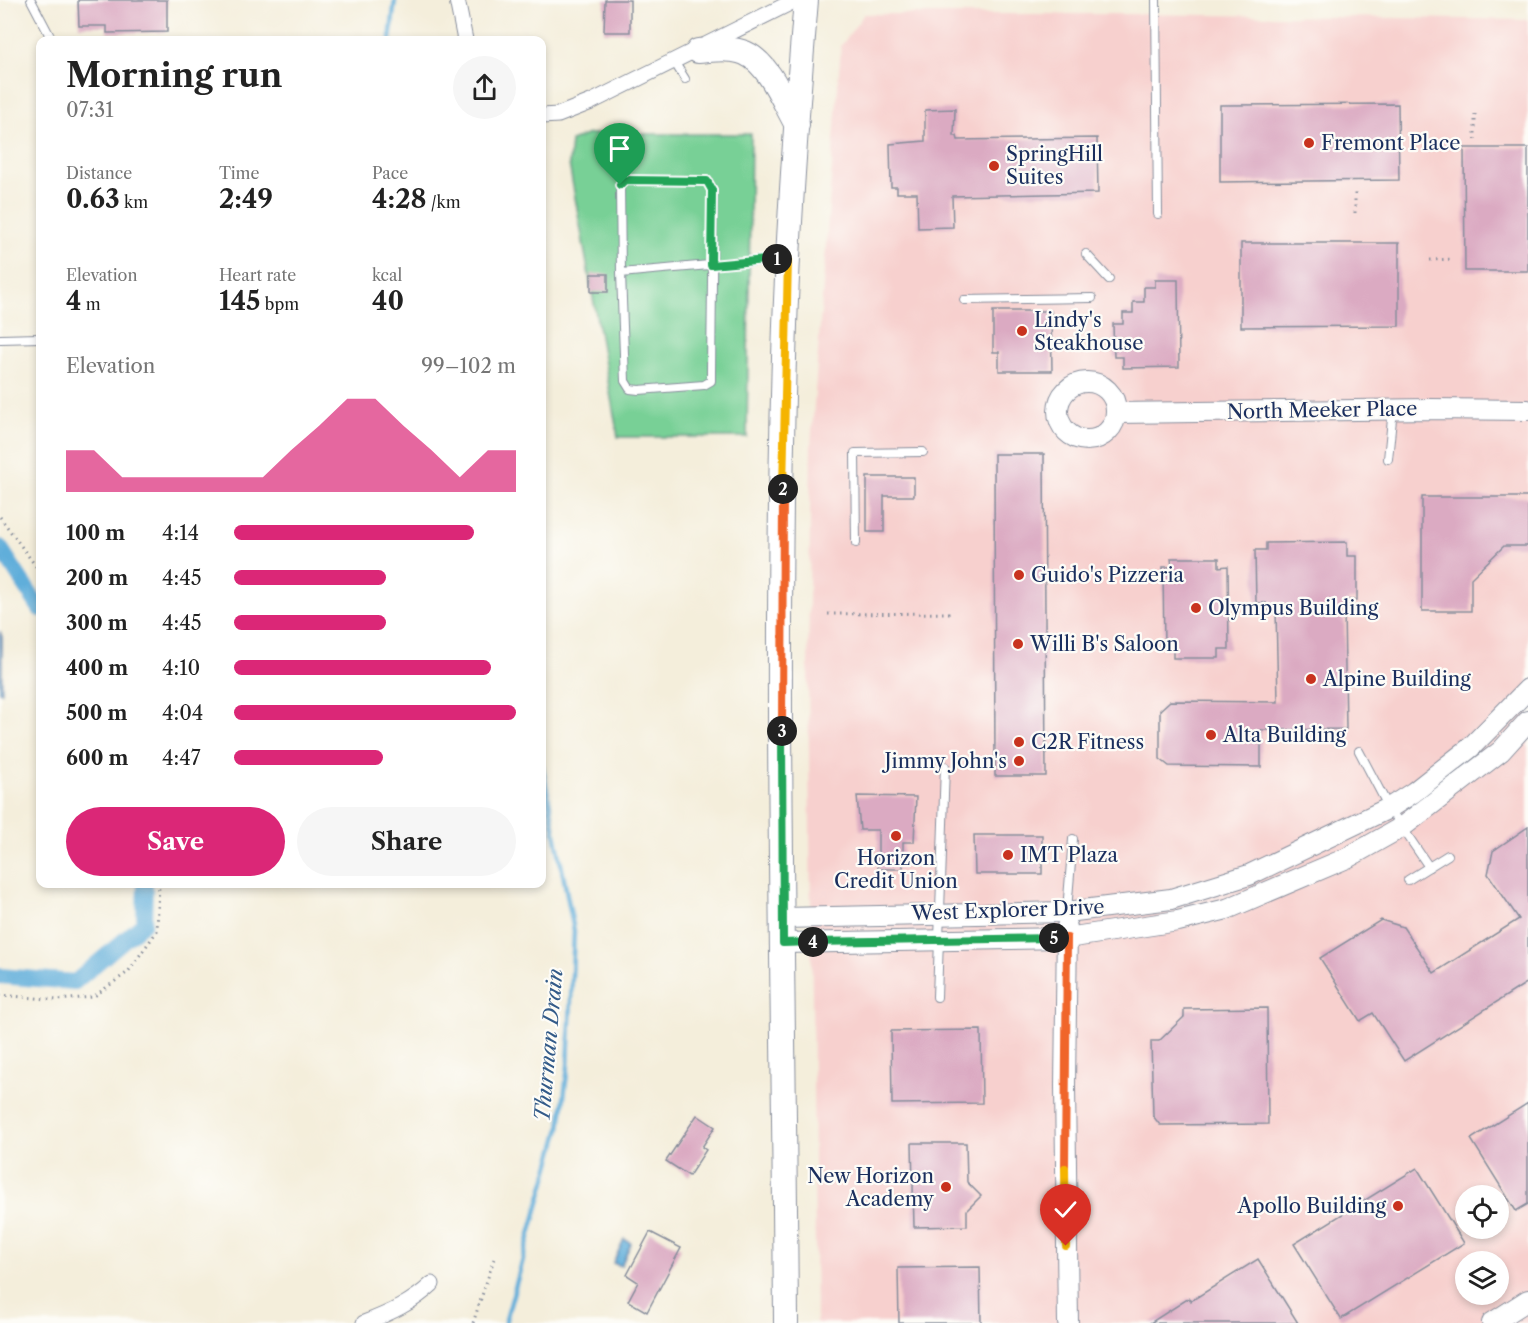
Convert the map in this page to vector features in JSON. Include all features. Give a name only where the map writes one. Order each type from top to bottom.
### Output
[{"type":"main road","points":[[786,1323],[782,567],[788,258],[806,0]]},
{"type":"main road","points":[[698,51],[728,50],[746,53],[763,67],[797,125]]},
{"type":"street","points":[[458,0],[464,36]]},
{"type":"street","points":[[546,116],[558,115],[591,102],[675,63],[796,0]]},
{"type":"street","name":"North Meeker Place","points":[[1116,412],[1528,411]]},
{"type":"street","name":"West Explorer Drive","points":[[783,918],[1066,912],[1171,899],[1249,875],[1389,808],[1414,792],[1470,748],[1528,689]]},
{"type":"street","name":"West Explorer Drive","points":[[783,943],[1067,938],[1178,921],[1227,909],[1347,858],[1402,827],[1501,751],[1528,721]]},
{"type":"street","points":[[1066,912],[1065,1106],[1068,1323]]},
{"type":"street","points":[[364,1323],[390,1314],[416,1299],[432,1284]]},
{"type":"street","points":[[1492,1323],[1528,1300]]},
{"type":"lane","points":[[31,0],[50,36]]},
{"type":"lane","points":[[1156,0],[1158,214]]},
{"type":"lane","points":[[675,63],[685,79]]},
{"type":"lane","points":[[625,180],[707,181],[712,190],[711,381],[704,385],[639,390],[630,388],[625,381],[621,273],[620,185],[625,180]]},
{"type":"lane","points":[[1086,254],[1109,279]]},
{"type":"lane","points":[[621,273],[788,258]]},
{"type":"lane","points":[[964,300],[1092,298]]},
{"type":"lane","points":[[0,339],[36,338]]},
{"type":"lane","points":[[1388,459],[1393,410]]},
{"type":"lane","points":[[856,543],[855,453],[923,452]]},
{"type":"lane","points":[[1359,751],[1389,808],[1429,867]]},
{"type":"lane","points":[[937,997],[945,766]]},
{"type":"lane","points":[[1066,912],[1074,839]]},
{"type":"lane","points":[[1408,880],[1448,855]]},
{"type":"path","points":[[1475,114],[1475,139]]},
{"type":"path","points":[[1355,189],[1355,213]]},
{"type":"path","points":[[1430,260],[1453,259]]},
{"type":"path","points":[[0,517],[36,566]]},
{"type":"path","points":[[828,614],[954,613]]},
{"type":"path","points":[[0,995],[58,1000],[93,997],[128,972],[158,931],[159,888]]},
{"type":"path","points":[[473,1323],[494,1259]]},
{"type":"shaded area","points":[[864,14],[1142,14],[1528,20],[1528,1323],[816,1323],[808,671],[811,445],[841,46]]},
{"type":"green space","points":[[589,134],[751,134],[747,437],[618,437],[569,164],[571,141]]},
{"type":"water","points":[[0,631],[2,637],[2,692],[0,692]]},
{"type":"water","points":[[624,1239],[631,1243],[621,1266],[613,1263]]},
{"type":"building","points":[[78,0],[167,0],[167,32],[107,33],[107,26],[79,26]]},
{"type":"building","points":[[605,0],[630,0],[630,32],[604,32]]},
{"type":"building","name":"Fremont Place","points":[[1398,104],[1399,180],[1220,182],[1220,105]]},
{"type":"building","name":"SpringHill Suites","points":[[955,109],[954,136],[957,136],[958,140],[1097,138],[1098,193],[952,196],[953,227],[918,228],[917,193],[897,193],[897,187],[891,187],[890,144],[925,141],[925,110]]},
{"type":"building","points":[[1464,148],[1528,148],[1528,271],[1465,271]]},
{"type":"building","points":[[1241,243],[1399,243],[1399,326],[1241,327]]},
{"type":"building","points":[[591,274],[608,274],[608,292],[591,292]]},
{"type":"building","points":[[1155,280],[1178,280],[1179,367],[1123,368],[1123,357],[1114,357],[1113,324],[1123,324],[1123,313],[1133,313],[1133,302],[1144,302],[1144,287],[1155,287]]},
{"type":"building","name":"Lindy's Steakhouse","points":[[993,311],[1051,311],[1052,371],[999,371],[999,352],[993,352]]},
{"type":"building","points":[[994,454],[1044,454],[1046,776],[995,776]]},
{"type":"building","points":[[867,477],[914,477],[914,496],[884,496],[884,532],[867,532]]},
{"type":"building","points":[[1422,497],[1528,497],[1528,546],[1504,546],[1471,578],[1471,611],[1422,611]]},
{"type":"building","points":[[1347,542],[1347,556],[1357,556],[1357,600],[1348,600],[1348,609],[1344,609],[1346,729],[1261,730],[1261,767],[1169,766],[1160,759],[1160,710],[1170,701],[1278,702],[1276,610],[1266,610],[1266,603],[1256,603],[1255,550],[1266,550],[1266,543]]},
{"type":"building","name":"Olympus Building","points":[[1171,558],[1219,558],[1219,567],[1228,566],[1229,649],[1219,649],[1219,658],[1173,658],[1173,649],[1164,649],[1163,567],[1172,567]]},
{"type":"building","name":"Horizon Credit Union","points":[[857,796],[916,797],[914,842],[903,842],[903,869],[878,869],[878,830],[860,830]]},
{"type":"building","points":[[1528,827],[1528,982],[1404,1061],[1373,1013],[1360,1021],[1320,958],[1381,920],[1403,927],[1434,973],[1519,919],[1488,874],[1493,851]]},
{"type":"building","name":"IMT Plaza","points":[[974,835],[1042,835],[1042,874],[975,874]]},
{"type":"building","points":[[1267,1008],[1268,1124],[1160,1125],[1153,1116],[1151,1041],[1159,1041],[1184,1017],[1184,1009]]},
{"type":"building","points":[[981,1030],[982,1103],[892,1104],[891,1031]]},
{"type":"building","points":[[1528,1103],[1528,1204],[1516,1211],[1509,1200],[1509,1185],[1500,1185],[1471,1139]]},
{"type":"building","points":[[697,1115],[715,1127],[702,1147],[706,1150],[689,1176],[666,1161]]},
{"type":"building","points":[[912,1143],[966,1143],[967,1182],[981,1196],[967,1210],[967,1226],[914,1227]]},
{"type":"building","name":"Apollo Building","points":[[1417,1168],[1455,1229],[1455,1239],[1461,1239],[1464,1243],[1341,1319],[1294,1244]]},
{"type":"building","points":[[650,1232],[681,1248],[647,1312],[628,1301],[638,1282],[627,1275]]},
{"type":"building","points":[[1258,1259],[1298,1323],[1150,1323],[1189,1298],[1191,1301]]},
{"type":"building","points":[[980,1267],[981,1323],[899,1323],[898,1268]]},
{"type":"waterway","name":"Thurman Drain","points":[[390,36],[395,0]]},
{"type":"waterway","points":[[0,547],[36,603]]},
{"type":"waterway","name":"Thurman Drain","points":[[505,1323],[560,1128],[568,1066],[574,931],[546,786]]},
{"type":"waterway","points":[[0,976],[75,982],[144,923],[145,888]]},
{"type":"place","name":"Fremont Place","points":[[1309,143]]},
{"type":"place","name":"SpringHill Suites","points":[[994,166]]},
{"type":"place","name":"Lindy's Steakhouse","points":[[1022,331]]},
{"type":"place","name":"Guido's Pizzeria","points":[[1019,575]]},
{"type":"place","name":"Olympus Building","points":[[1196,608]]},
{"type":"place","name":"Willi B's Saloon","points":[[1018,644]]},
{"type":"place","name":"Alpine Building","points":[[1311,679]]},
{"type":"place","name":"Alta Building","points":[[1211,735]]},
{"type":"place","name":"C2R Fitness","points":[[1019,742]]},
{"type":"place","name":"Jimmy John's","points":[[1019,761]]},
{"type":"place","name":"Horizon Credit Union","points":[[896,836]]},
{"type":"place","name":"IMT Plaza","points":[[1008,855]]},
{"type":"place","name":"New Horizon Academy","points":[[946,1187]]},
{"type":"place","name":"Apollo Building","points":[[1398,1206]]},
{"type":"route","points":[[620,185],[625,180],[696,179],[707,181],[712,190],[711,265],[788,258],[782,578],[783,943],[1067,938],[1066,1246]]}]
